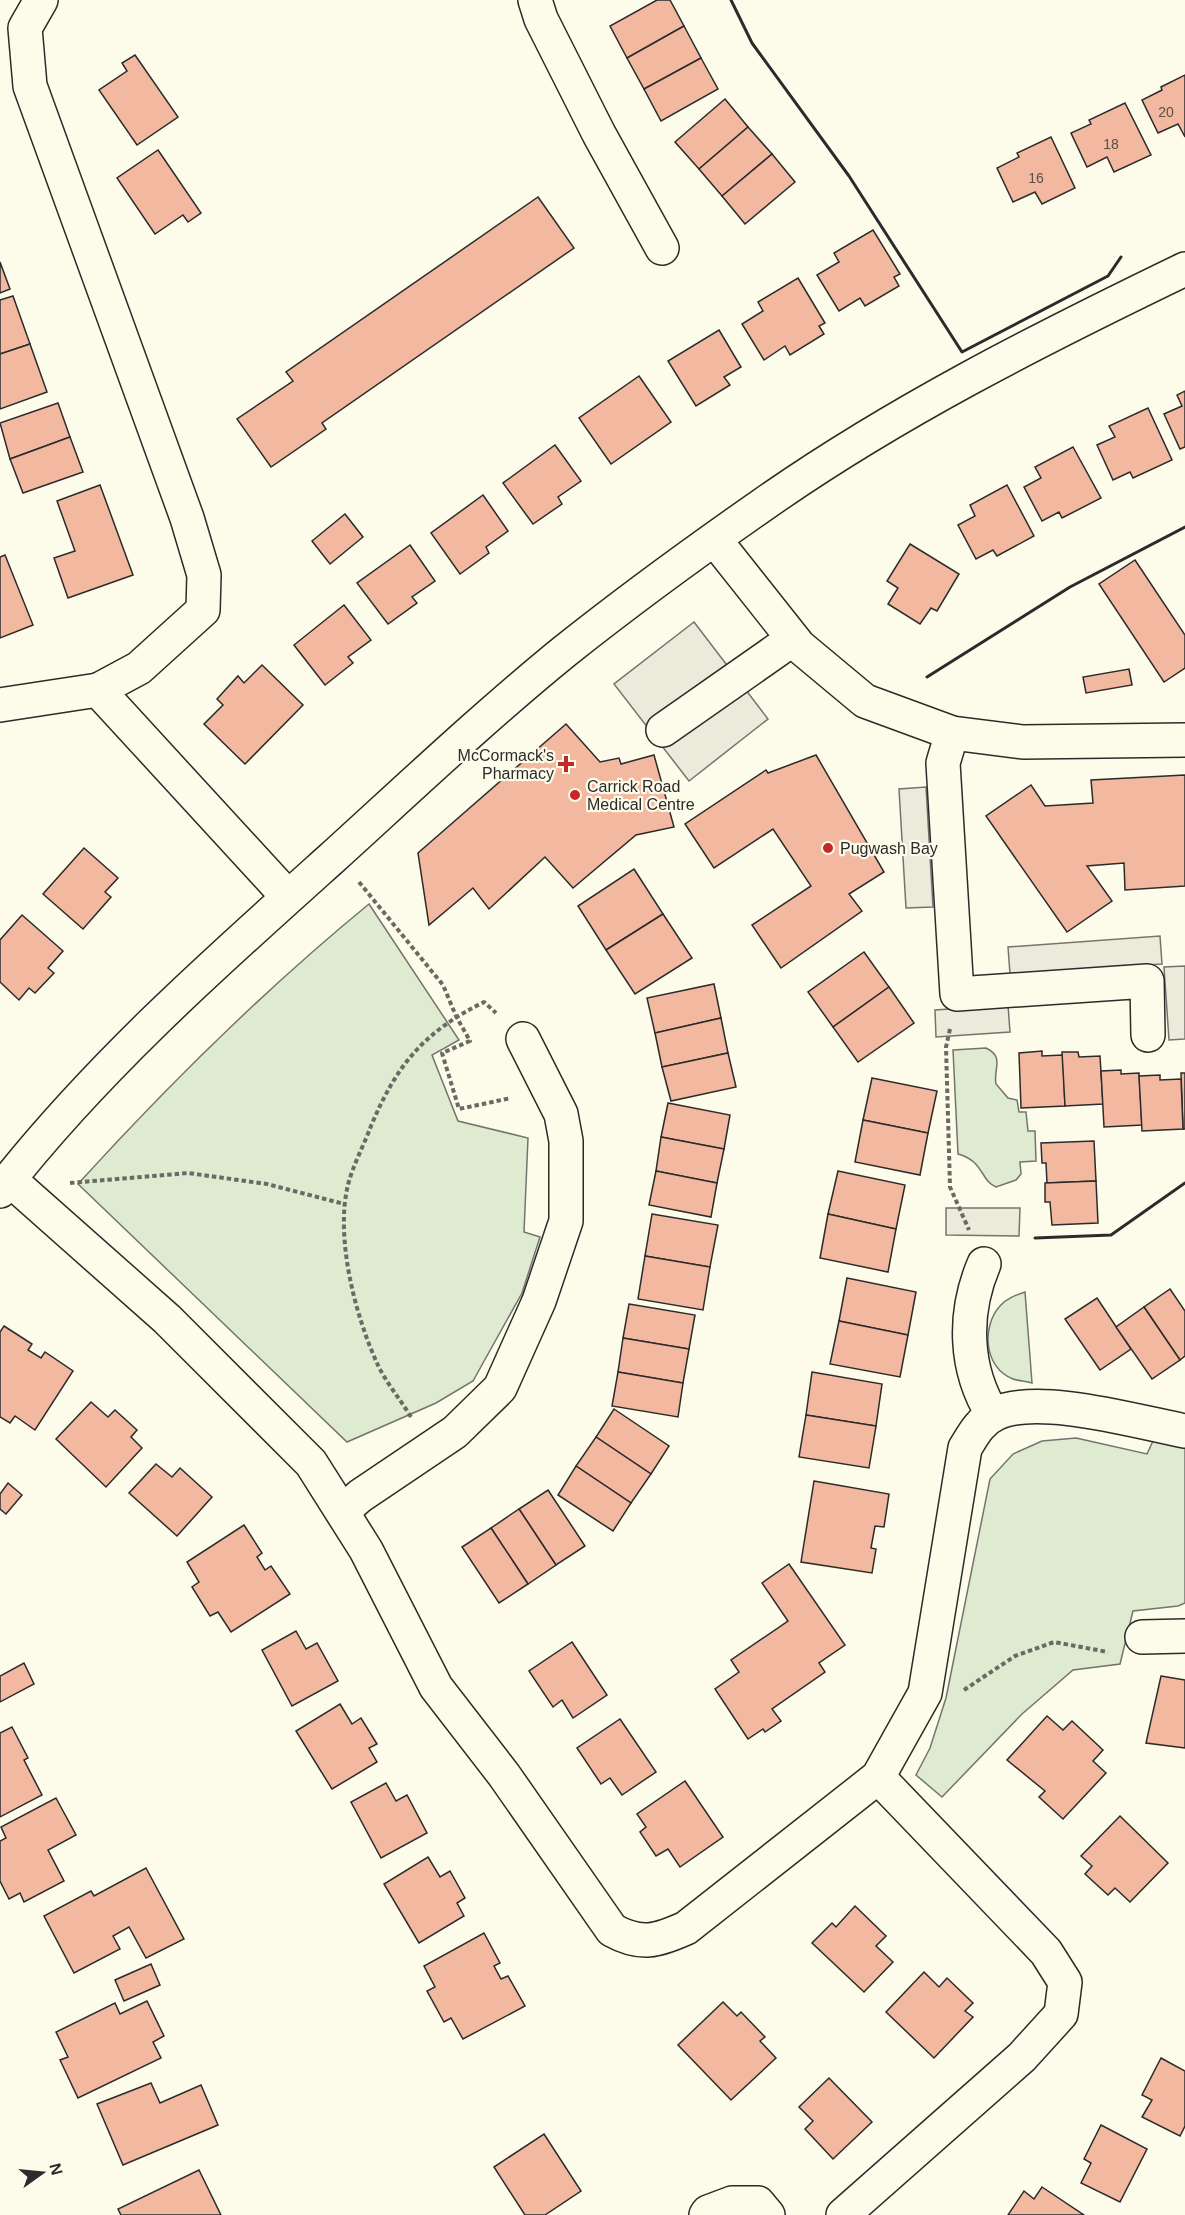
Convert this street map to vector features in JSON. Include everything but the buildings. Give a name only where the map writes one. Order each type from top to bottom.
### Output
[{"type":"street","points":[[0,705],[98,690],[139,668],[203,610],[204,574],[187,518],[30,86],[25,28],[41,0]]},
{"type":"street","points":[[535,0],[541,19],[599,134],[662,248]]},
{"type":"street","points":[[1185,269],[1063,330],[891,424],[763,505],[566,651],[388,805],[182,995],[64,1116],[5,1185],[35,1203],[167,1319],[311,1463],[366,1550],[436,1687],[504,1775],[612,1930],[632,1941],[661,1939],[686,1928],[878,1777],[925,1693],[965,1448],[977,1427],[993,1415],[1025,1406],[1084,1411],[1185,1431]]},
{"type":"street","points":[[716,540],[793,639],[865,701],[952,733],[1023,742],[1185,741]]},
{"type":"street","points":[[663,730],[793,639]]},
{"type":"street","points":[[98,690],[288,897]]},
{"type":"street","points":[[952,733],[943,763],[957,994],[1147,981],[1148,1035]]},
{"type":"street","points":[[343,1511],[360,1496],[455,1432],[500,1388],[539,1301],[566,1221],[566,1141],[561,1114],[523,1039]]},
{"type":"street","points":[[984,1264],[970,1307],[971,1366],[979,1393],[993,1415]]},
{"type":"street","points":[[1142,1637],[1185,1636]]},
{"type":"street","points":[[843,2215],[1022,2057],[1061,2014],[1065,1982],[1046,1952],[887,1783],[878,1777]]},
{"type":"street","points":[[706,2215],[708,2212],[732,2203],[758,2203],[768,2215]]},
{"type":"path","points":[[336,854],[443,985],[470,1041],[442,1053],[459,1109],[509,1097],[517,1100]]},
{"type":"path","points":[[957,994],[946,1047],[950,1188],[984,1264]]},
{"type":"path","points":[[431,1447],[378,1365],[363,1327],[350,1279],[344,1204],[348,1184],[386,1091],[421,1042],[456,1016],[484,1002],[523,1039]]},
{"type":"path","points":[[35,1203],[75,1181],[188,1173],[267,1184],[344,1204]]},
{"type":"path","points":[[925,1693],[968,1690],[1014,1656],[1054,1642],[1121,1655],[1142,1637]]},
{"type":"green space","points":[[369,904],[459,1040],[432,1055],[458,1121],[528,1138],[524,1232],[540,1237],[522,1293],[473,1381],[436,1403],[347,1442],[78,1184],[218,1039],[292,970]]},
{"type":"green space","points":[[986,1048],[997,1059],[996,1084],[1008,1098],[1017,1100],[1019,1112],[1026,1112],[1028,1131],[1035,1131],[1036,1161],[1020,1162],[1021,1174],[1016,1180],[996,1187],[987,1180],[973,1161],[958,1154],[953,1050]]},
{"type":"green space","points":[[1025,1292],[1032,1383],[1015,1380],[1003,1374],[991,1357],[988,1335],[994,1315],[1000,1306]]},
{"type":"green space","points":[[1076,1438],[1147,1454],[1153,1441],[1185,1440],[1185,1603],[1178,1606],[1133,1611],[1120,1664],[1073,1670],[1022,1714],[942,1797],[916,1775],[930,1748],[946,1698],[990,1479],[1013,1454],[1042,1441]]},
{"type":"shaded area","points":[[694,622],[768,719],[689,781],[614,684]]},
{"type":"shaded area","points":[[926,787],[933,907],[906,908],[899,789]]},
{"type":"shaded area","points":[[1160,936],[1162,964],[1010,974],[1008,947]]},
{"type":"shaded area","points":[[1185,966],[1185,1039],[1169,1040],[1164,967]]},
{"type":"shaded area","points":[[1008,1005],[1010,1032],[936,1037],[935,1010]]},
{"type":"shaded area","points":[[946,1208],[1020,1208],[1019,1236],[946,1235]]},
{"type":"wall","points":[[731,0],[752,43],[849,176],[962,352],[1108,276],[1121,257]]},
{"type":"wall","points":[[927,677],[1070,587],[1185,527]]},
{"type":"wall","points":[[1035,1238],[1111,1235],[1185,1183]]},
{"type":"place","name":"McCormack's Pharmacy","points":[[566,764]]},
{"type":"place","name":"Carrick Road Medical Centre","points":[[575,795]]},
{"type":"place","name":"Pugwash Bay","points":[[828,848]]}]
